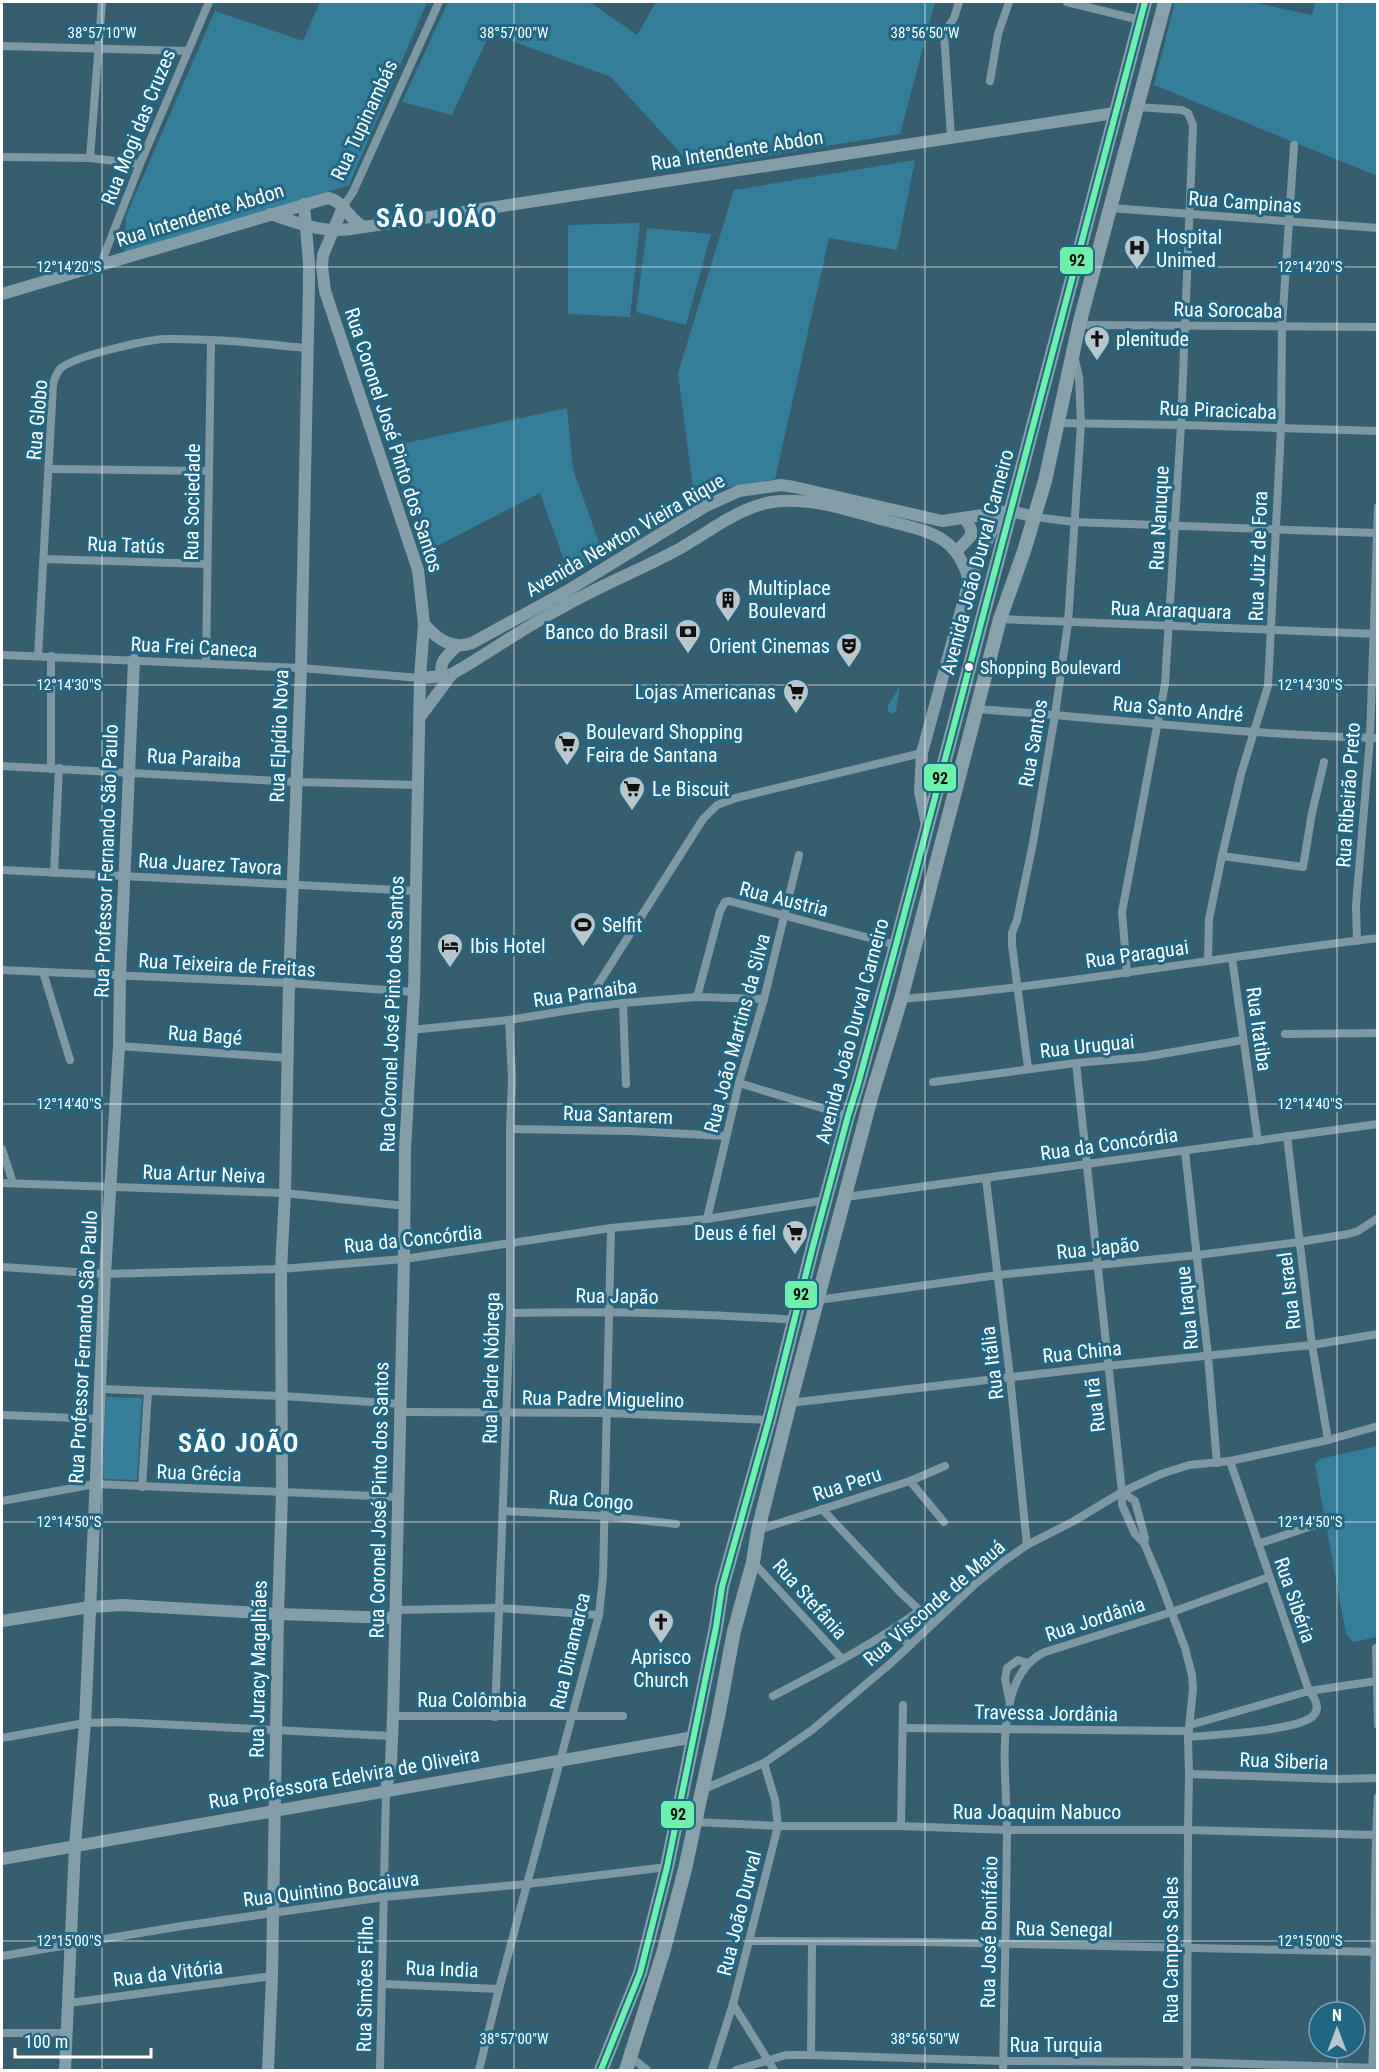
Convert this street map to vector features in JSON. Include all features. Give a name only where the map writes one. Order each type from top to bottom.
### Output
[{"type":"main road","name":"Avenida João Durval Carneiro","points":[[602,2070],[640,1973],[667,1867],[716,1628],[722,1587],[896,945],[1145,2]]},
{"type":"main road","name":"Avenida João Durval Carneiro","points":[[626,2070],[663,1953],[696,1822],[734,1631],[753,1562],[758,1530],[790,1403],[872,1094],[901,999],[1000,619],[1035,517],[1058,423],[1078,325],[1165,2]]},
{"type":"main road","points":[[722,1587],[724,1599],[729,1603],[738,1600],[744,1592]]},
{"type":"main road","points":[[716,1628],[722,1624],[728,1625],[734,1631]]},
{"type":"street","points":[[90,158],[102,2]]},
{"type":"street","name":"Rua Mogi das Cruzes","points":[[100,266],[140,164],[209,2]]},
{"type":"street","name":"Rua Tupinambás","points":[[323,255],[343,207],[353,192],[439,2]]},
{"type":"street","points":[[951,137],[944,34],[954,18],[959,2]]},
{"type":"street","points":[[990,81],[999,34],[1009,2]]},
{"type":"street","points":[[1067,2],[1140,20]]},
{"type":"street","points":[[2,46],[187,51]]},
{"type":"street","name":"Rua Nanuque","points":[[1127,973],[1122,912],[1126,881],[1165,684],[1181,425],[1193,125],[1188,112],[1182,110],[1137,107]]},
{"type":"street","name":"Rua Intendente Abdon","points":[[270,214],[306,226],[332,231],[1115,113]]},
{"type":"street","name":"Rua Juiz de Fora","points":[[1208,960],[1209,919],[1222,856],[1241,774],[1268,691],[1274,530],[1281,428],[1282,327],[1294,145]]},
{"type":"street","points":[[2,157],[90,158],[140,164]]},
{"type":"street","name":"Rua Intendente Abdon","points":[[2,294],[328,198],[339,202],[360,226],[365,227]]},
{"type":"street","name":"Rua Elpídio Nova","points":[[281,1269],[301,668],[308,348],[309,262],[304,204]]},
{"type":"street","name":"Rua Campinas","points":[[1110,208],[1188,216],[1377,228]]},
{"type":"street","name":"Rua Coronel José Pinto dos Santos","points":[[323,255],[325,291],[418,570],[424,624],[420,678],[420,785],[414,992],[406,1102],[393,1716],[391,1763],[386,1790]]},
{"type":"street","name":"Rua Sorocaba","points":[[1078,325],[1377,327]]},
{"type":"street","name":"Rua Globo","points":[[38,656],[53,386],[61,368],[89,356],[153,340],[211,341],[308,348]]},
{"type":"street","name":"Rua Sociedade","points":[[206,663],[211,341]]},
{"type":"street","name":"Rua Santos","points":[[1028,1068],[1012,933],[1017,920],[1033,843],[1068,623],[1081,424],[1079,377],[1073,349]]},
{"type":"street","name":"Rua Piracicaba","points":[[1058,423],[1377,431]]},
{"type":"street","points":[[49,469],[209,471]]},
{"type":"street","name":"Avenida Newton Vieira Rique","points":[[457,646],[472,643],[494,632],[706,506],[739,491],[781,485],[942,521],[1010,511],[1035,517]]},
{"type":"street","name":"Avenida Newton Vieira Rique","points":[[420,678],[447,675],[562,607],[675,550],[751,507],[771,502],[812,502],[920,529],[945,541],[957,551]]},
{"type":"street","name":"Rua Ribeirão Preto","points":[[1357,941],[1356,905],[1374,738],[1377,507]]},
{"type":"street","points":[[927,825],[920,791],[922,753],[969,581],[992,530],[1010,511]]},
{"type":"street","points":[[1035,517],[1074,522],[1376,533]]},
{"type":"street","points":[[965,518],[971,529],[971,536],[957,551],[965,566],[969,581]]},
{"type":"street","points":[[665,531],[675,550]]},
{"type":"street","name":"Rua Tatús","points":[[44,559],[207,564]]},
{"type":"street","name":"Rua Araraquara","points":[[1000,619],[1375,634]]},
{"type":"street","points":[[420,717],[447,675],[441,672],[442,663],[457,646],[440,639],[424,624]]},
{"type":"street","name":"Rua Frei Caneca","points":[[2,655],[301,668],[420,678]]},
{"type":"street","points":[[51,656],[55,768],[54,873]]},
{"type":"street","name":"Rua Professor Fernando São Paulo","points":[[65,2070],[75,1846],[85,1723],[105,1274],[119,1046],[134,660]]},
{"type":"street","name":"Rua Santo André","points":[[976,709],[1255,732],[1374,738]]},
{"type":"street","points":[[584,1008],[703,819],[717,805],[736,798],[922,753]]},
{"type":"street","points":[[1222,856],[1303,867],[1324,762]]},
{"type":"street","name":"Rua Paraiba","points":[[2,766],[130,771],[297,782],[420,785]]},
{"type":"street","name":"Rua João Martins da Silva","points":[[707,1219],[739,1083],[786,917],[800,855]]},
{"type":"street","name":"Rua Juarez Tavora","points":[[2,870],[417,891]]},
{"type":"street","name":"Rua Austria","points":[[697,997],[720,911],[725,902],[735,901],[786,917],[896,945]]},
{"type":"street","name":"Rua Paraguai","points":[[901,999],[979,993],[1377,938]]},
{"type":"street","name":"Rua Itatiba","points":[[1232,958],[1258,1141]]},
{"type":"street","name":"Rua Teixeira de Freitas","points":[[2,970],[289,983],[414,992]]},
{"type":"street","points":[[43,972],[70,1059]]},
{"type":"street","name":"Rua Parnaiba","points":[[411,1030],[509,1020],[623,1003],[697,997],[764,999]]},
{"type":"street","points":[[623,1003],[626,1084]]},
{"type":"street","name":"Rua Padre Nóbrega","points":[[495,1717],[510,1313],[510,1129],[513,1079],[509,1020]]},
{"type":"street","points":[[1285,1034],[1377,1033]]},
{"type":"street","name":"Rua Uruguai","points":[[933,1082],[1028,1068],[1144,1057],[1243,1040]]},
{"type":"street","name":"Rua Bagé","points":[[119,1046],[288,1058]]},
{"type":"street","name":"Rua Irã","points":[[1076,1063],[1122,1505],[1135,1534],[1144,1543],[1172,1611],[1192,1675],[1188,1830]]},
{"type":"street","points":[[739,1083],[848,1116]]},
{"type":"street","name":"Rua da Concórdia","points":[[846,1197],[1377,1124]]},
{"type":"street","name":"Rua Santarem","points":[[510,1129],[631,1131],[726,1136]]},
{"type":"street","name":"Rua Israel","points":[[1287,1137],[1312,1345],[1328,1440]]},
{"type":"street","points":[[2,1149],[13,1183]]},
{"type":"street","name":"Rua Iraque","points":[[1185,1151],[1198,1255],[1218,1462]]},
{"type":"street","name":"Rua Itália","points":[[986,1179],[1010,1377],[1027,1545]]},
{"type":"street","name":"Rua Artur Neiva","points":[[2,1183],[285,1193],[405,1206]]},
{"type":"street","name":"Rua da Concórdia","points":[[2,1267],[105,1274],[281,1269],[404,1259],[611,1228],[707,1219],[826,1200]]},
{"type":"street","name":"Rua Japão","points":[[818,1300],[998,1275],[1198,1255],[1299,1242],[1358,1231],[1377,1218]]},
{"type":"street","name":"Rua Dinamarca","points":[[479,2070],[598,1615],[603,1577],[611,1228]]},
{"type":"street","name":"Rua Juracy Magalhães","points":[[268,2070],[282,1493],[281,1269]]},
{"type":"street","name":"Rua Japão","points":[[510,1313],[610,1311],[711,1314],[795,1320]]},
{"type":"street","name":"Rua China","points":[[790,1403],[1312,1345],[1377,1334]]},
{"type":"street","name":"Rua Padre Miguelino","points":[[101,1389],[283,1396],[401,1408],[507,1413],[607,1413],[769,1420]]},
{"type":"street","points":[[142,1487],[148,1392]]},
{"type":"street","points":[[2,1415],[99,1419]]},
{"type":"street","name":"Rua Visconde de Mauá","points":[[702,1790],[764,1763],[812,1730],[974,1586],[1027,1545],[1074,1521],[1122,1492],[1173,1469],[1230,1461],[1328,1440],[1377,1426]]},
{"type":"street","name":"Rua Sibéria","points":[[1230,1461],[1309,1691],[1316,1702],[1314,1715]]},
{"type":"street","name":"Rua Peru","points":[[758,1530],[910,1481],[945,1466]]},
{"type":"street","points":[[910,1481],[944,1522]]},
{"type":"street","name":"Rua Grécia","points":[[2,1501],[95,1484],[398,1497]]},
{"type":"street","name":"Rua Irã","points":[[1122,1492],[1135,1501],[1145,1538],[1144,1543]]},
{"type":"street","points":[[822,1509],[900,1592],[933,1623]]},
{"type":"street","name":"Rua Congo","points":[[503,1511],[604,1516],[676,1524]]},
{"type":"street","points":[[1257,1544],[1312,1526]]},
{"type":"street","name":"Rua Stefânia","points":[[753,1562],[842,1659]]},
{"type":"street","name":"Rua Jordânia","points":[[1007,1830],[1005,1729],[1010,1702],[1018,1679],[1028,1663],[1046,1652],[1269,1577]]},
{"type":"street","points":[[2,1621],[90,1606],[149,1606],[278,1614],[395,1614],[499,1608],[598,1615]]},
{"type":"street","points":[[773,1696],[842,1659],[920,1610]]},
{"type":"street","points":[[893,1629],[909,1645]]},
{"type":"street","points":[[1376,1648],[1377,1725]]},
{"type":"street","points":[[1010,1702],[1005,1679],[1007,1668],[1018,1660],[1028,1663]]},
{"type":"street","points":[[1189,1731],[1309,1691],[1377,1681]]},
{"type":"street","points":[[901,1826],[903,1705]]},
{"type":"street","name":"Rua Siberia","points":[[1189,1731],[1253,1732],[1301,1722],[1314,1715]]},
{"type":"street","name":"Rua Colômbia","points":[[393,1716],[623,1716]]},
{"type":"street","points":[[2,1738],[85,1723],[150,1723],[391,1736]]},
{"type":"street","name":"Travessa Jordânia","points":[[903,1728],[1189,1731]]},
{"type":"street","name":"Rua Professora Edelvira de Oliveira","points":[[2,1859],[694,1737]]},
{"type":"street","name":"Rua João Durval","points":[[712,2070],[750,1941],[778,1826],[775,1800],[764,1763]]},
{"type":"street","name":"Rua Siberia","points":[[1190,1774],[1334,1779],[1377,1778]]},
{"type":"street","name":"Rua Simões Filho","points":[[380,2070],[386,1790]]},
{"type":"street","points":[[1374,2069],[1377,1797]]},
{"type":"street","name":"Rua Joaquim Nabuco","points":[[696,1822],[778,1826],[1376,1834]]},
{"type":"street","name":"Rua José Bonifácio","points":[[1003,2066],[1007,1830]]},
{"type":"street","name":"Rua Campos Sales","points":[[1188,1830],[1188,2066]]},
{"type":"street","name":"Rua Quintino Bocaiuva","points":[[2,1956],[72,1943],[384,1898],[667,1867]]},
{"type":"street","name":"Rua Senegal","points":[[750,1941],[924,1942],[1376,1952]]},
{"type":"street","points":[[811,2055],[812,1942]]},
{"type":"street","name":"Rua da Vitória","points":[[69,2003],[272,1976]]},
{"type":"street","name":"Rua India","points":[[383,1984],[499,1989]]},
{"type":"street","points":[[732,2004],[774,2070]]},
{"type":"street","points":[[2,2033],[67,2033]]},
{"type":"street","name":"Rua Turquia","points":[[736,2070],[786,2055],[1003,2066],[1374,2069]]},
{"type":"street","points":[[631,2056],[647,2070]]},
{"type":"street","points":[[768,2060],[768,2070]]},
{"type":"shaded area","points":[[320,2],[427,2],[349,185],[124,255],[126,216],[215,11],[303,41]]},
{"type":"shaded area","points":[[448,2],[590,2],[637,35],[656,2],[935,2],[900,134],[694,168],[611,77],[490,33],[452,115],[402,102]]},
{"type":"shaded area","points":[[1175,2],[1251,2],[1312,15],[1315,2],[1377,2],[1377,176],[1154,85]]},
{"type":"shaded area","points":[[915,160],[897,250],[829,238],[775,479],[719,489],[695,503],[678,373],[734,190]]},
{"type":"shaded area","points":[[640,223],[630,317],[568,314],[568,225]]},
{"type":"shaded area","points":[[647,228],[711,234],[686,325],[636,312]]},
{"type":"shaded area","points":[[567,408],[573,469],[603,554],[570,577],[540,493],[431,549],[397,445]]},
{"type":"shaded area","points":[[900,686],[896,711],[891,714],[888,711],[888,705]]},
{"type":"shaded area","points":[[106,1397],[142,1398],[137,1480],[102,1479]]},
{"type":"shaded area","points":[[1377,1446],[1377,1637],[1353,1642],[1346,1634],[1315,1464],[1320,1459]]},
{"type":"transit line","name":"92","points":[[601,2070],[640,1973],[667,1867],[716,1627],[722,1587],[896,945],[1145,2]]},
{"type":"place","name":"Hospital Unimed","points":[[1137,271]]},
{"type":"place","name":"plenitude","points":[[1097,362]]},
{"type":"place","name":"Multiplace Boulevard","points":[[728,623]]},
{"type":"place","name":"Banco do Brasil","points":[[688,655]]},
{"type":"place","name":"Shopping Boulevard","points":[[969,667]]},
{"type":"place","name":"Orient Cinemas","points":[[849,669]]},
{"type":"place","name":"Lojas Americanas","points":[[796,715]]},
{"type":"place","name":"Boulevard Shopping Feira de Santana","points":[[567,767]]},
{"type":"place","name":"Le Biscuit","points":[[632,812]]},
{"type":"place","name":"Selfit","points":[[583,948]]},
{"type":"place","name":"Ibis Hotel","points":[[450,969]]},
{"type":"place","name":"Deus é fiel","points":[[795,1256]]},
{"type":"place","name":"Aprisco Church","points":[[661,1645]]},
{"type":"district","name":"SÃO JOÃO","points":[[437,218]]},
{"type":"district","name":"SÃO JOÃO","points":[[239,1443]]}]
